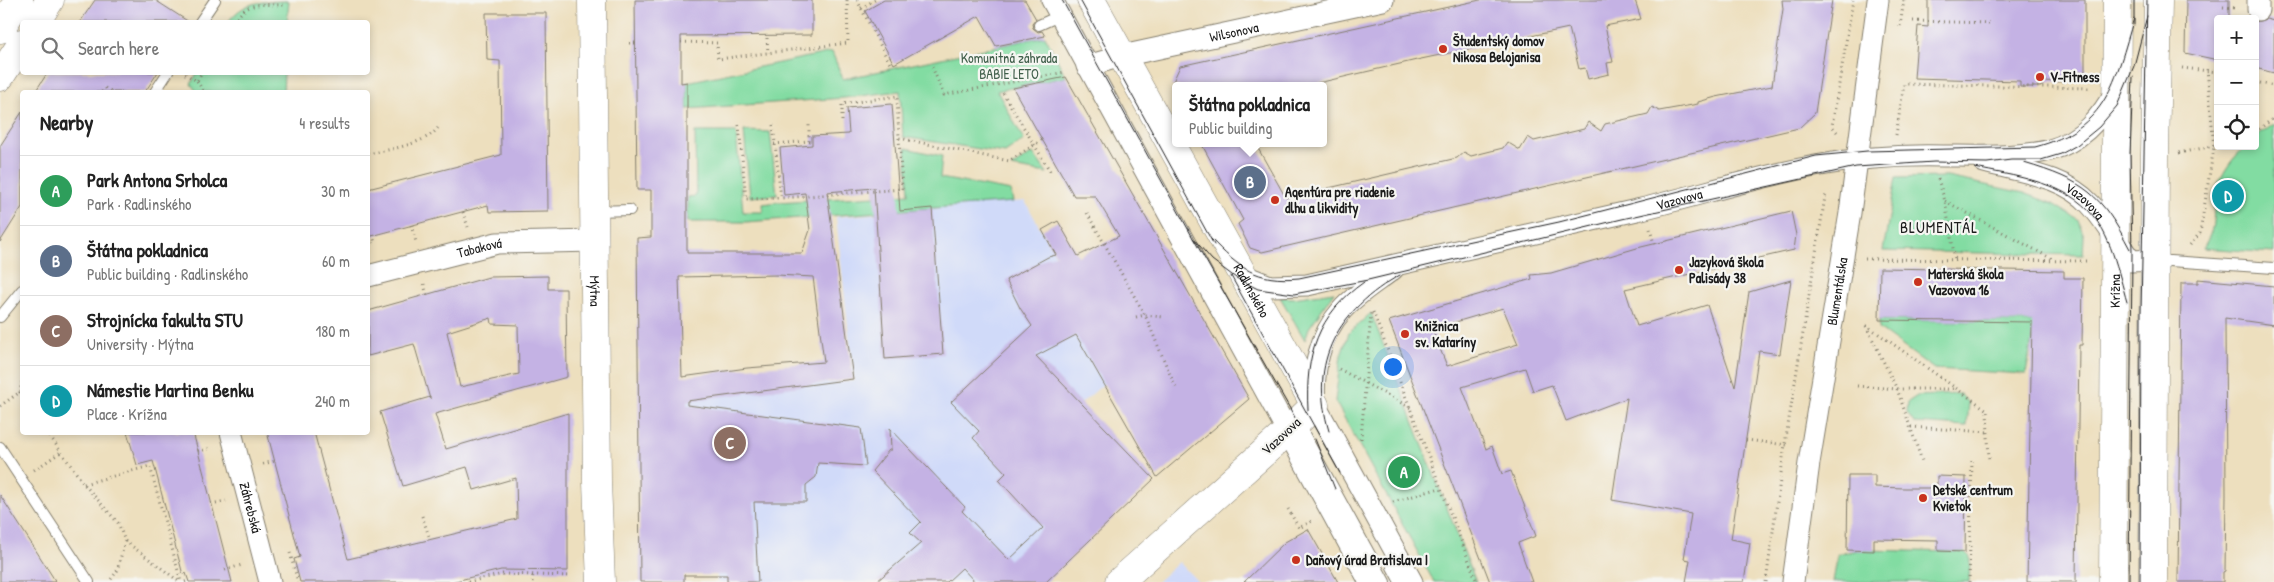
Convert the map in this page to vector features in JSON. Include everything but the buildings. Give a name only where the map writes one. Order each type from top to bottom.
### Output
[{"type":"main road","points":[[0,29],[19,0]]},
{"type":"main road","points":[[37,20],[50,0]]},
{"type":"main road","name":"Mýtna","points":[[592,0],[594,242],[601,582]]},
{"type":"main road","name":"Radlinského","points":[[1091,0],[1242,275],[1300,419]]},
{"type":"main road","name":"Krížna","points":[[2113,582],[2117,0]]},
{"type":"main road","points":[[2153,582],[2165,260],[2158,0]]},
{"type":"main road","points":[[0,77],[20,46]]},
{"type":"main road","name":"Vazovova","points":[[1119,582],[1300,419]]},
{"type":"street","name":"Wilsonova","points":[[1078,68],[1122,56],[1383,0]]},
{"type":"street","name":"Blumentálska","points":[[1794,582],[1812,448],[1850,213],[1878,0]]},
{"type":"street","name":"Radlinského","points":[[1056,8],[1078,68],[1300,419],[1370,582]]},
{"type":"street","name":"Vazovova","points":[[1242,275],[1270,286],[1296,287],[1398,266],[1814,166],[1894,156],[2035,153],[2058,147],[2090,127],[2100,116],[2117,88]]},
{"type":"street","name":"Vazovova","points":[[1964,156],[2051,179],[2068,187],[2091,205],[2131,261],[2165,260]]},
{"type":"street","name":"Tabaková","points":[[370,275],[497,243],[594,242]]},
{"type":"street","name":"Vazovova","points":[[1300,419],[1313,385],[1315,366],[1331,327],[1346,306],[1398,266]]},
{"type":"street","name":"Radlinského","points":[[1300,419],[1329,431],[1412,582]]},
{"type":"street","name":"Záhrebská","points":[[224,440],[270,582]]},
{"type":"lane","points":[[201,20],[215,0]]},
{"type":"lane","points":[[1039,25],[1056,8]]},
{"type":"lane","points":[[156,90],[166,75]]},
{"type":"lane","points":[[595,211],[630,210]]},
{"type":"lane","points":[[2165,260],[2274,268]]},
{"type":"lane","points":[[0,317],[20,292]]},
{"type":"lane","points":[[1300,419],[1385,582]]},
{"type":"lane","points":[[1329,431],[1340,473],[1400,582]]},
{"type":"lane","points":[[0,446],[89,582]]},
{"type":"path","points":[[681,42],[716,43],[718,59],[848,43],[847,0]]},
{"type":"path","points":[[857,0],[891,66]]},
{"type":"path","points":[[861,8],[875,0]]},
{"type":"path","points":[[235,20],[241,11],[251,6],[285,5]]},
{"type":"path","points":[[1913,21],[1989,23]]},
{"type":"path","points":[[767,38],[768,53]]},
{"type":"path","points":[[630,43],[635,43]]},
{"type":"path","points":[[932,67],[944,95],[1078,68]]},
{"type":"path","points":[[2176,68],[2214,71]]},
{"type":"path","points":[[2207,69],[2214,129]]},
{"type":"path","points":[[187,75],[197,81],[203,90]]},
{"type":"path","points":[[197,81],[200,75]]},
{"type":"path","points":[[2259,83],[2274,86]]},
{"type":"path","points":[[1894,156],[1904,84],[2090,89]]},
{"type":"path","points":[[1003,93],[1050,171]]},
{"type":"path","points":[[739,125],[746,199],[902,189],[897,96],[842,104],[842,121]]},
{"type":"path","points":[[2259,129],[2274,118]]},
{"type":"path","points":[[774,144],[809,141],[809,124]]},
{"type":"path","points":[[772,125],[781,198]]},
{"type":"path","points":[[370,153],[419,141],[430,136],[438,128]]},
{"type":"path","points":[[899,138],[1009,161],[1042,140]]},
{"type":"path","points":[[2176,153],[2214,146]]},
{"type":"path","points":[[2165,260],[2200,233],[2215,150]]},
{"type":"path","points":[[1936,174],[1945,201],[1956,260]]},
{"type":"path","points":[[1945,201],[2054,260]]},
{"type":"path","points":[[463,212],[471,235]]},
{"type":"path","points":[[1087,213],[1145,315],[1177,391]]},
{"type":"path","points":[[412,225],[417,247]]},
{"type":"path","points":[[1650,229],[1653,240]]},
{"type":"path","points":[[370,244],[375,243],[373,236]]},
{"type":"path","points":[[1872,260],[2090,260]]},
{"type":"path","points":[[1360,447],[1372,308],[1477,582]]},
{"type":"path","points":[[1136,317],[1145,315],[1163,317]]},
{"type":"path","points":[[1922,461],[1897,389],[1866,325],[1987,410],[1989,462]]},
{"type":"path","points":[[1334,367],[1410,408]]},
{"type":"path","points":[[1857,386],[1897,389],[1956,389]]},
{"type":"path","points":[[0,406],[20,392]]},
{"type":"path","points":[[1911,427],[1988,432]]},
{"type":"path","points":[[49,435],[84,484],[118,523],[125,541],[184,582]]},
{"type":"path","points":[[198,451],[224,440]]},
{"type":"path","points":[[1746,440],[1812,448]]},
{"type":"path","points":[[21,478],[61,452]]},
{"type":"path","points":[[1969,582],[1972,461]]},
{"type":"path","points":[[84,484],[150,466],[184,582]]},
{"type":"path","points":[[1386,504],[1440,488]]},
{"type":"path","points":[[211,504],[231,500]]},
{"type":"path","points":[[1288,509],[1299,528],[1320,517]]},
{"type":"path","points":[[422,516],[430,539]]},
{"type":"path","points":[[109,582],[117,570],[125,541]]},
{"type":"path","points":[[290,553],[298,582]]},
{"type":"path","points":[[468,582],[503,574],[572,576]]},
{"type":"path","points":[[532,582],[533,575]]},
{"type":"shaded area","points":[[1025,201],[1120,370],[1064,418],[999,480],[1071,558],[1046,582],[717,582],[717,560],[682,394],[854,381],[836,217]]},
{"type":"shaded area","points":[[1179,562],[1198,582],[1157,582]]},
{"type":"green space","points":[[289,1],[287,20],[230,20],[247,6],[261,2]]},
{"type":"green space","name":"Komunitná záhrada BABIE LETO","points":[[1045,36],[1066,77],[997,91],[1024,140],[1005,153],[903,137],[900,91],[844,98],[687,109],[687,82],[832,52],[843,79]]},
{"type":"green space","points":[[196,75],[284,75],[283,90],[196,90],[191,84]]},
{"type":"green space","points":[[2274,124],[2274,253],[2203,248],[2212,229],[2216,192],[2222,177],[2230,163],[2241,150],[2259,150],[2259,135]]},
{"type":"green space","points":[[744,131],[770,132],[777,195],[750,197]]},
{"type":"green space","points":[[695,132],[736,132],[743,212],[763,212],[763,204],[778,202],[909,194],[906,148],[942,156],[940,178],[1011,191],[1013,202],[746,222],[688,222],[688,197],[696,196]]},
{"type":"green space","points":[[1033,153],[1047,173],[1011,167]]},
{"type":"green space","points":[[1947,177],[2024,193],[2053,204],[2078,220],[2084,236],[2083,255],[1883,251],[1896,178]]},
{"type":"green space","points":[[1334,292],[1309,328],[1305,340],[1280,297],[1293,298]]},
{"type":"green space","points":[[1371,313],[1476,582],[1434,582],[1335,401],[1341,355],[1349,333]]},
{"type":"green space","points":[[1879,320],[2035,322],[2026,374],[1934,369],[1879,329]]},
{"type":"green space","points":[[1960,394],[1969,403],[1967,426],[1914,423],[1907,413],[1908,402],[1917,396]]},
{"type":"green space","points":[[1858,550],[1965,552],[1970,557],[1969,582],[1833,582],[1838,554]]},
{"type":"tram line","points":[[1062,0],[1193,238],[1297,421]]},
{"type":"tram line","points":[[1080,0],[1214,245]]},
{"type":"tram line","points":[[2134,0],[2134,25]]},
{"type":"tram line","points":[[2140,582],[2141,312],[2147,0]]},
{"type":"tram line","points":[[1193,238],[1212,260],[1236,278],[1258,289],[1294,294],[1368,280],[1622,219],[1856,167],[1934,162],[1987,163],[2011,160],[2041,160],[2061,154],[2077,145],[2099,127],[2117,106],[2134,66],[2147,16]]},
{"type":"tram line","points":[[1211,239],[1231,258],[1249,271],[1271,278],[1299,278],[1559,222],[1816,156],[1867,151],[2035,147],[2059,139],[2079,128],[2105,99],[2121,62],[2134,18]]},
{"type":"tram line","points":[[2129,582],[2132,253],[2130,155],[2133,77]]},
{"type":"tram line","points":[[2024,163],[2062,176],[2089,192],[2110,215],[2130,249]]},
{"type":"tram line","points":[[1975,168],[2035,181],[2064,192],[2077,200],[2088,210],[2103,230],[2117,266],[2127,302]]},
{"type":"tram line","points":[[1329,431],[1323,406],[1323,382],[1326,360],[1333,340],[1345,321],[1360,304],[1378,289],[1400,275]]},
{"type":"tram line","points":[[1231,276],[1340,473]]},
{"type":"tram line","points":[[1308,410],[1309,371],[1317,338],[1335,308],[1364,282]]},
{"type":"tram line","points":[[1315,439],[1335,489]]},
{"type":"place","name":"Študentský domov Nikosa Belojanisa","points":[[1443,49]]},
{"type":"place","name":"V-Fitness","points":[[2040,77]]},
{"type":"place","name":"Štátna pokladnica","points":[[1250,182]]},
{"type":"place","name":"Námestie Martina Benku","points":[[2228,196]]},
{"type":"place","name":"Agentúra pre riadenie dlhu a likvidity","points":[[1275,200]]},
{"type":"place","name":"Jazyková škola Palisády 38","points":[[1679,270]]},
{"type":"place","name":"Materská škola Vazovova 16","points":[[1918,282]]},
{"type":"place","name":"Knižnica sv. Kataríny","points":[[1405,334]]},
{"type":"place","name":"Strojnícka fakulta STU","points":[[730,443]]},
{"type":"place","name":"Park Antona Srholca","points":[[1404,472]]},
{"type":"place","name":"Detské centrum Kvietok","points":[[1923,498]]},
{"type":"place","name":"Daňový úrad Bratislava I","points":[[1296,560]]},
{"type":"district","name":"BLUMENTÁL","points":[[1939,227]]}]
